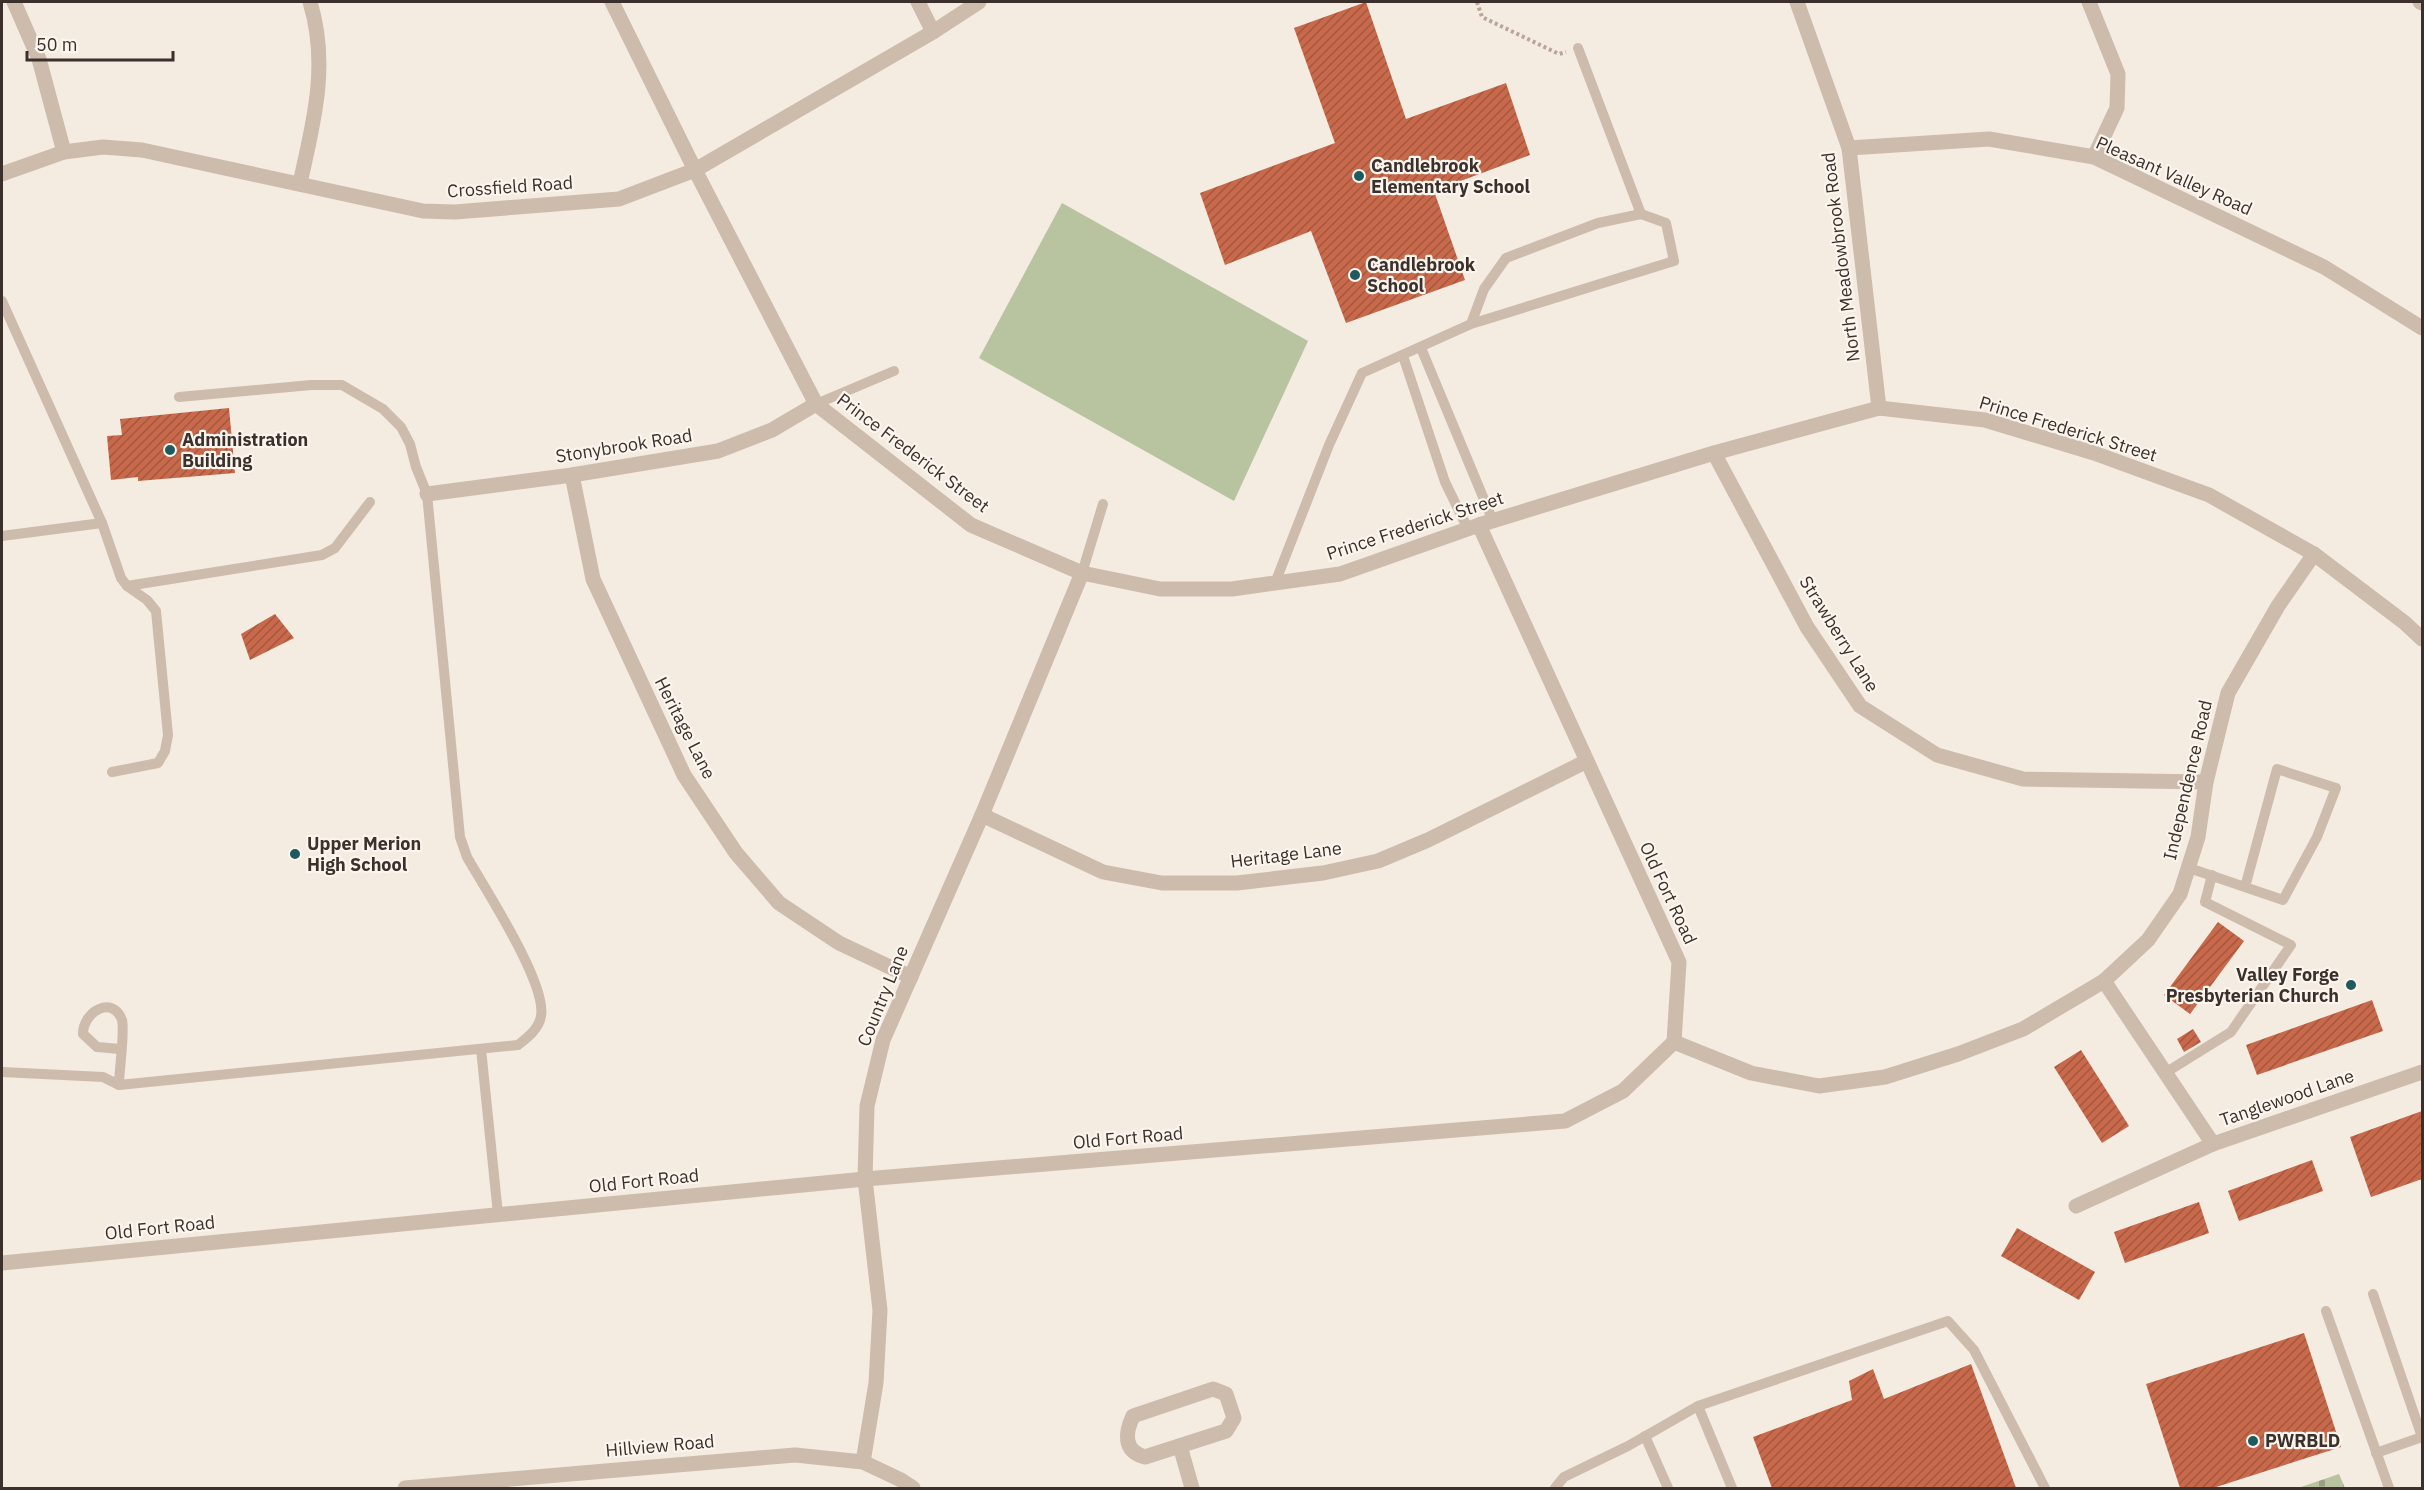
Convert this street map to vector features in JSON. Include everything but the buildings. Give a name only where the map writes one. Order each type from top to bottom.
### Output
[{"type":"street","points":[[14,2],[39,59],[64,152]]},
{"type":"street","points":[[300,183],[320,83],[320,51],[310,2]]},
{"type":"street","name":"Prince Frederick Street","points":[[612,2],[816,404],[971,525],[1082,573],[1160,589],[1232,589],[1340,574],[1480,525],[1714,453],[1879,408],[1985,420],[2094,453],[2210,495],[2314,554],[2405,623],[2422,639]]},
{"type":"street","points":[[918,2],[933,32]]},
{"type":"street","name":"Crossfield Road","points":[[2,174],[64,152],[104,147],[142,150],[423,211],[455,212],[619,199],[696,170],[933,32],[979,2]]},
{"type":"street","name":"North Meadowbrook Road","points":[[1797,2],[1849,148],[1879,408]]},
{"type":"street","points":[[2089,2],[2118,74],[2117,108],[2094,158]]},
{"type":"street","name":"Pleasant Valley Road","points":[[1849,148],[1989,139],[2094,158],[2324,267],[2422,328]]},
{"type":"street","name":"Stonybrook Road","points":[[427,494],[572,475],[718,451],[772,430],[816,404]]},
{"type":"street","name":"Strawberry Lane","points":[[1714,453],[1807,627],[1860,706],[1937,755],[2023,779],[2206,782]]},
{"type":"street","name":"Heritage Lane","points":[[572,475],[593,579],[684,775],[736,853],[779,903],[839,943],[911,977]]},
{"type":"street","name":"Old Fort Road","points":[[2,1263],[865,1179],[1564,1121],[1623,1091],[1674,1042],[1679,962],[1585,762],[1480,525]]},
{"type":"street","name":"Independence Road","points":[[1674,1042],[1751,1073],[1819,1086],[1885,1077],[1958,1054],[2023,1029],[2104,981],[2148,940],[2180,894],[2198,837],[2206,782],[2228,693],[2278,606],[2314,554]]},
{"type":"street","name":"Country Lane","points":[[863,1462],[876,1383],[880,1310],[865,1179],[867,1106],[883,1040],[982,815],[1082,573]]},
{"type":"street","name":"Heritage Lane","points":[[982,815],[1103,872],[1162,883],[1237,883],[1323,873],[1378,861],[1428,840],[1585,762]]},
{"type":"street","name":"Tanglewood Lane","points":[[2104,981],[2213,1144],[2422,1072]]},
{"type":"street","points":[[2076,1206],[2213,1144]]},
{"type":"street","points":[[1213,1389],[1226,1394],[1234,1418],[1226,1431],[1180,1446],[1145,1457],[1136,1455],[1128,1445],[1126,1431],[1133,1416],[1213,1389]]},
{"type":"street","points":[[1180,1446],[1192,1488]]},
{"type":"street","name":"Hillview Road","points":[[405,1488],[486,1485],[795,1455],[863,1462],[913,1488]]},
{"type":"lane","points":[[1578,48],[1641,214]]},
{"type":"lane","points":[[1275,583],[1329,445],[1362,373],[1471,324],[1674,261],[1666,223],[1641,214],[1598,223],[1506,258],[1484,290],[1471,324]]},
{"type":"lane","points":[[2,301],[102,523],[121,578],[127,586],[147,600],[156,611],[168,735],[165,751],[158,763],[112,772]]},
{"type":"lane","points":[[1421,348],[1480,525]]},
{"type":"lane","points":[[1403,356],[1445,482],[1480,525]]},
{"type":"lane","points":[[816,404],[894,371]]},
{"type":"lane","points":[[2,1072],[104,1077],[119,1085],[481,1049],[518,1045],[532,1033],[541,1017],[539,996],[528,965],[467,857],[460,837],[427,494],[410,444],[401,427],[383,409],[365,396],[342,385],[311,385],[179,397]]},
{"type":"lane","points":[[127,586],[322,555],[336,548],[370,502]]},
{"type":"lane","points":[[1082,573],[1103,504]]},
{"type":"lane","points":[[2,536],[102,523]]},
{"type":"lane","points":[[2188,868],[2283,900],[2317,837],[2336,788],[2277,769],[2245,887]]},
{"type":"lane","points":[[2165,1073],[2231,1032],[2291,945],[2205,902],[2212,875]]},
{"type":"lane","points":[[119,1085],[123,1027],[121,1017],[113,1009],[93,1010],[86,1017],[83,1034],[97,1047],[120,1049]]},
{"type":"lane","points":[[481,1049],[498,1214]]},
{"type":"lane","points":[[2373,1294],[2422,1437],[2376,1454]]},
{"type":"lane","points":[[2326,1311],[2389,1488]]},
{"type":"lane","points":[[1555,1488],[1564,1477],[1698,1406],[1948,1322],[1974,1350],[2045,1488]]},
{"type":"lane","points":[[1698,1406],[1732,1488]]},
{"type":"lane","points":[[1645,1436],[1668,1488]]},
{"type":"path","points":[[1477,2],[1482,17],[1559,54],[1578,48]]},
{"type":"green space","points":[[1062,203],[1308,341],[1234,501],[979,358]]},
{"type":"green space","points":[[2339,1474],[2345,1488],[2298,1488]]},
{"type":"place","name":"Candlebrook Elementary School","points":[[1359,176]]},
{"type":"place","name":"Candlebrook School","points":[[1355,275]]},
{"type":"place","name":"Administration Building","points":[[170,450]]},
{"type":"place","name":"Upper Merion High School","points":[[295,854]]},
{"type":"place","name":"Valley Forge Presbyterian Church","points":[[2351,985]]},
{"type":"place","name":"PWRBLD","points":[[2253,1441]]}]
